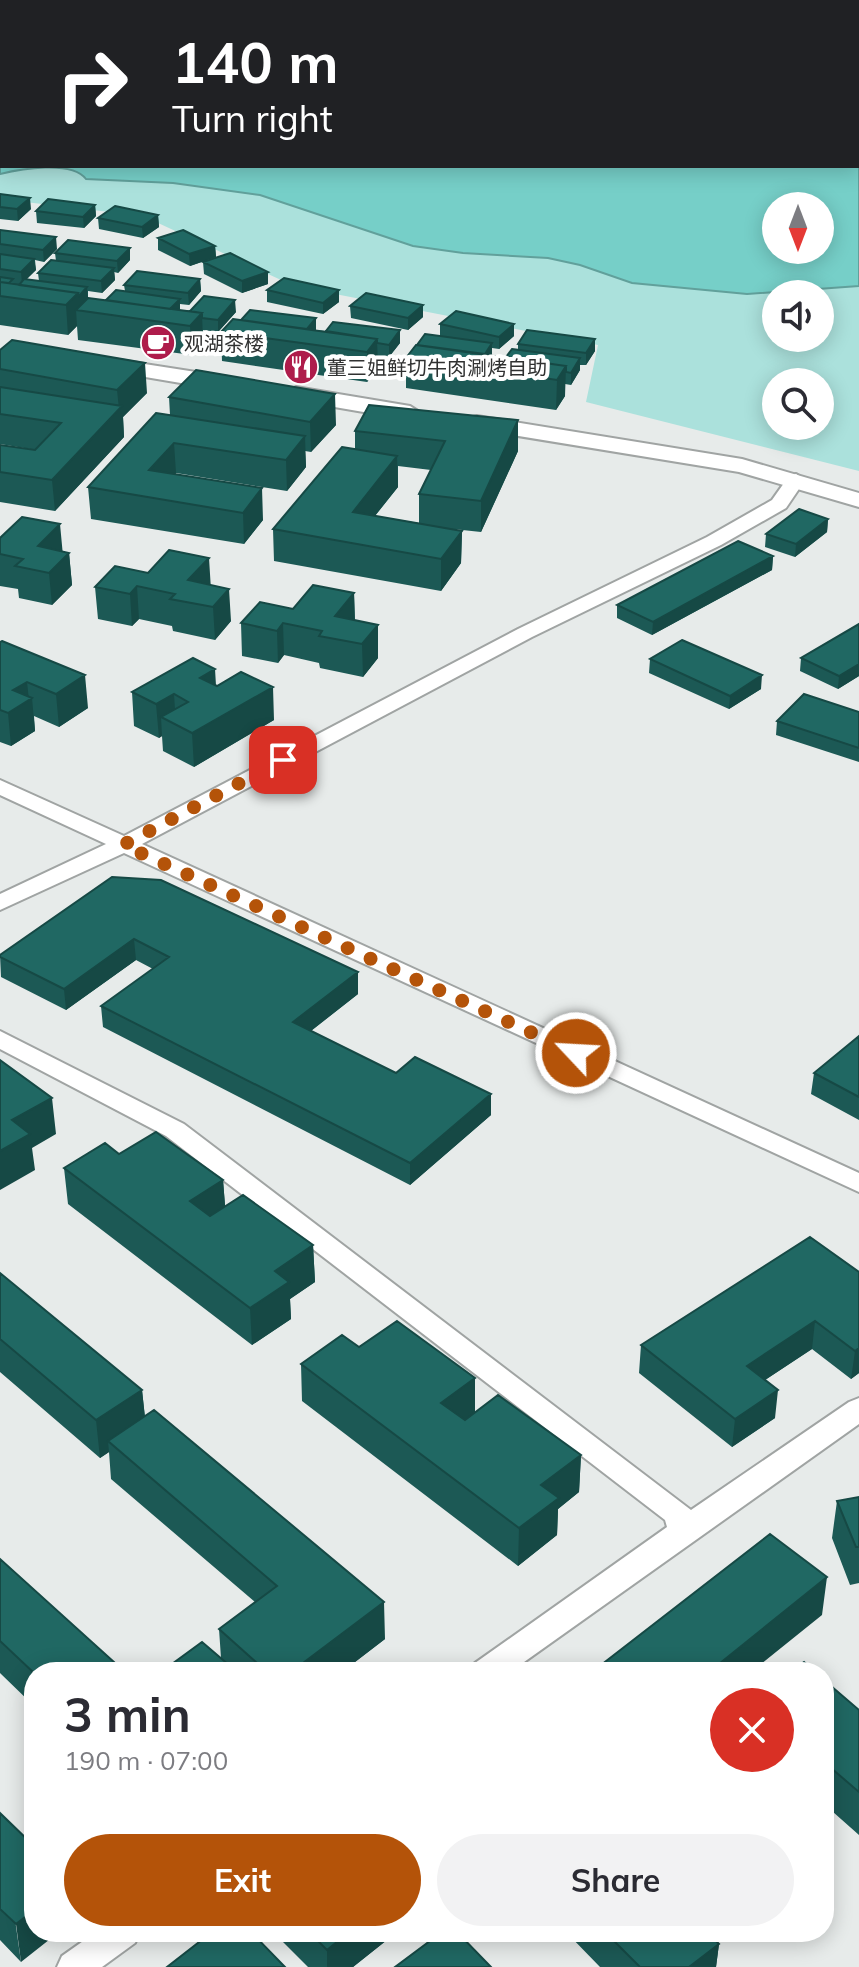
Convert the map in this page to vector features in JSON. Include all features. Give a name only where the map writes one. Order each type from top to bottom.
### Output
[{"type":"street","points":[[78,360],[742,466],[859,500]]},
{"type":"street","points":[[0,903],[123,845],[525,633],[714,541],[779,504],[796,480]]},
{"type":"street","points":[[0,787],[859,1183]]},
{"type":"street","points":[[0,1039],[175,1130],[678,1514],[683,1531]]},
{"type":"street","points":[[500,1662],[859,1409]]},
{"type":"street","points":[[74,1967],[109,1942]]},
{"type":"shaded area","points":[[0,168],[859,168],[859,471],[586,402],[598,345],[294,286],[143,216],[0,199]]},
{"type":"shaded area","points":[[0,168],[32,168],[0,174]]},
{"type":"shaded area","points":[[58,168],[859,168],[859,286],[834,288],[834,280],[762,280],[762,293],[747,294],[632,283],[580,265],[548,258],[463,253],[413,246],[260,195],[173,183],[86,179],[79,173]]},
{"type":"building","points":[[0,194],[30,198],[17,209],[0,207]]},
{"type":"building","points":[[48,199],[95,205],[83,217],[36,211]]},
{"type":"building","points":[[115,206],[158,215],[142,227],[98,218]]},
{"type":"building","points":[[0,230],[56,237],[43,250],[0,244]]},
{"type":"building","points":[[183,230],[215,246],[189,254],[158,238]]},
{"type":"building","points":[[68,240],[130,248],[117,261],[55,253]]},
{"type":"building","points":[[230,253],[268,272],[242,281],[203,262]]},
{"type":"building","points":[[0,254],[34,259],[21,272],[0,269]]},
{"type":"building","points":[[51,260],[114,268],[101,281],[38,273]]},
{"type":"building","points":[[137,271],[200,279],[188,293],[124,285]]},
{"type":"building","points":[[0,277],[13,279],[9,283],[0,282]]},
{"type":"building","points":[[284,278],[339,290],[323,303],[267,290]]},
{"type":"building","points":[[24,279],[87,287],[79,296],[78,293],[19,285]]},
{"type":"building","points":[[0,282],[78,293],[66,305],[0,296]]},
{"type":"building","points":[[116,290],[180,299],[170,309],[106,300]]},
{"type":"building","points":[[366,293],[423,305],[408,318],[350,306]]},
{"type":"building","points":[[204,296],[235,300],[218,320],[202,318],[202,313],[190,311]]},
{"type":"building","points":[[88,298],[202,313],[190,326],[76,310]]},
{"type":"building","points":[[250,310],[316,318],[307,329],[241,320]]},
{"type":"building","points":[[456,311],[514,324],[499,337],[440,324]]},
{"type":"building","points":[[233,319],[377,339],[367,352],[221,332]]},
{"type":"building","points":[[333,322],[400,330],[389,345],[377,343],[377,339],[326,331]]},
{"type":"building","points":[[527,330],[595,339],[586,353],[518,344]]},
{"type":"building","points":[[425,334],[492,343],[485,354],[417,345]]},
{"type":"building","points":[[12,340],[145,363],[117,390],[0,369],[0,350]]},
{"type":"building","points":[[416,345],[566,366],[557,380],[406,358]]},
{"type":"building","points":[[512,349],[580,358],[571,373],[566,372],[566,366],[506,357]]},
{"type":"building","points":[[196,370],[335,394],[310,422],[169,397]]},
{"type":"building","points":[[0,387],[122,406],[52,480],[0,472],[0,445],[35,450],[61,423],[0,414]]},
{"type":"building","points":[[369,405],[518,420],[481,501],[419,494],[445,441],[355,431]]},
{"type":"building","points":[[156,413],[305,436],[286,460],[174,443],[149,470],[262,488],[243,513],[88,487]]},
{"type":"building","points":[[342,447],[397,456],[353,512],[462,531],[441,559],[273,529]]},
{"type":"building","points":[[799,509],[828,519],[796,544],[766,534]]},
{"type":"building","points":[[22,517],[60,524],[38,546],[69,553],[49,573],[15,566],[23,559],[0,554],[0,538]]},
{"type":"building","points":[[738,541],[773,556],[653,622],[617,605]]},
{"type":"building","points":[[169,550],[209,558],[188,580],[229,589],[213,607],[170,599],[175,594],[137,586],[130,594],[95,587],[115,566],[148,573]]},
{"type":"building","points":[[313,585],[354,593],[335,616],[378,625],[362,644],[319,636],[322,631],[283,623],[277,631],[241,623],[260,602],[293,609]]},
{"type":"building","points":[[859,624],[859,664],[839,676],[801,658]]},
{"type":"building","points":[[682,640],[762,675],[730,696],[650,659]]},
{"type":"building","points":[[2,641],[85,675],[56,694],[27,682],[13,690],[32,698],[8,713],[0,710]]},
{"type":"building","points":[[193,658],[215,669],[200,678],[217,686],[241,672],[273,687],[192,733],[161,717],[188,702],[174,694],[156,704],[132,692]]},
{"type":"building","points":[[804,694],[859,712],[859,748],[777,721]]},
{"type":"building","points":[[112,877],[161,880],[358,972],[293,1022],[396,1073],[415,1057],[491,1094],[410,1163],[101,1006],[169,957],[134,939],[64,989],[0,957]]},
{"type":"building","points":[[859,1036],[859,1097],[814,1073]]},
{"type":"building","points":[[0,1060],[52,1098],[12,1120],[30,1134],[0,1151]]},
{"type":"building","points":[[156,1132],[223,1180],[190,1201],[210,1216],[243,1195],[313,1245],[275,1271],[289,1282],[250,1308],[64,1168],[105,1143],[119,1154]]},
{"type":"building","points":[[810,1237],[859,1272],[859,1348],[855,1351],[815,1321],[747,1366],[778,1390],[735,1419],[641,1345]]},
{"type":"building","points":[[0,1273],[142,1390],[96,1420],[0,1339]]},
{"type":"building","points":[[397,1321],[475,1378],[441,1403],[465,1420],[498,1395],[581,1455],[541,1485],[559,1498],[519,1528],[301,1364],[342,1335],[359,1347]]},
{"type":"building","points":[[154,1410],[384,1602],[304,1662],[256,1662],[219,1629],[277,1586],[108,1441]]},
{"type":"building","points":[[859,1497],[859,1547],[856,1547],[837,1501]]},
{"type":"building","points":[[770,1534],[827,1577],[721,1662],[605,1662]]},
{"type":"building","points":[[0,1559],[114,1662],[24,1664],[0,1641]]},
{"type":"building","points":[[202,1642],[225,1662],[175,1662]]},
{"type":"building","points":[[834,1689],[859,1710],[859,1792],[834,1771]]},
{"type":"building","points":[[0,1813],[24,1836],[24,1918],[16,1924],[0,1909]]},
{"type":"building","points":[[199,1942],[261,1942],[285,1967],[167,1967]]},
{"type":"building","points":[[319,1942],[337,1942],[327,1950]]},
{"type":"building","points":[[429,1942],[467,1942],[491,1967],[395,1967]]},
{"type":"building","points":[[615,1942],[719,1944],[689,1967],[640,1967]]},
{"type":"place","name":"观湖茶楼","points":[[158,343]]},
{"type":"place","name":"董三姐鲜切牛肉涮烤自助","points":[[301,367]]},
{"type":"route","points":[[283,760],[123,845],[576,1053]]}]
